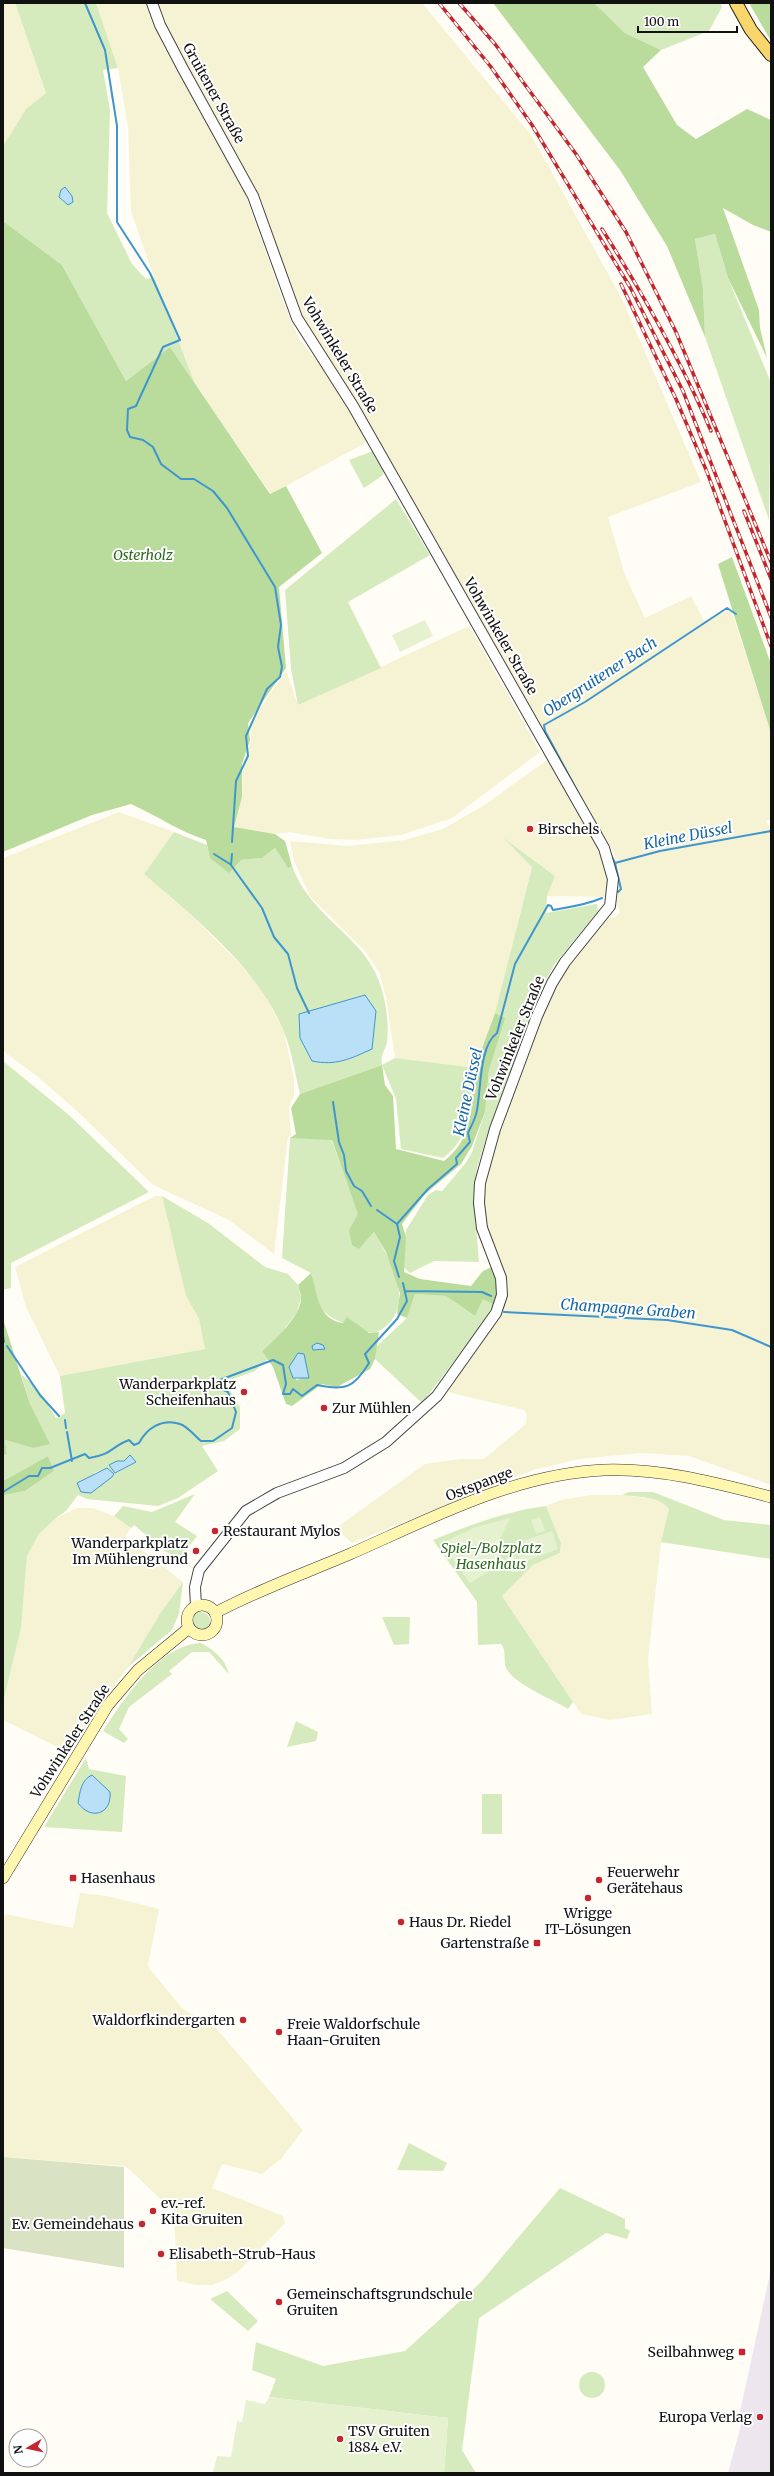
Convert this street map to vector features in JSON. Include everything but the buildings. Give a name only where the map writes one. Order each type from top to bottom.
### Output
[{"type":"main road","points":[[736,3],[751,30],[771,55]]},
{"type":"main road","name":"Ostspange","points":[[215,1613],[481,1498],[543,1478],[599,1470],[652,1471],[686,1477],[771,1497]]},
{"type":"main road","points":[[196,1606],[207,1606],[215,1613],[216,1624],[208,1634],[198,1635],[189,1628],[187,1616],[196,1606]]},
{"type":"main road","name":"Vohwinkeler Straße","points":[[3,1878],[113,1699],[147,1661],[189,1628]]},
{"type":"street","name":"Gruitener Straße","points":[[152,3],[160,25],[183,69],[254,196]]},
{"type":"street","name":"Vohwinkeler Straße","points":[[196,1606],[195,1587],[199,1570],[246,1511],[277,1493],[344,1468],[386,1442],[437,1396],[496,1313],[502,1295],[501,1278],[482,1228],[479,1203],[480,1183],[489,1150],[537,1016],[552,983],[565,962],[608,911],[613,894],[611,870],[604,848],[353,406],[297,318],[254,196]]},
{"type":"shaded area","points":[[3,3],[15,3],[46,93],[26,109],[3,146]]},
{"type":"shaded area","points":[[96,3],[148,3],[163,44],[244,190],[284,304],[299,339],[326,372],[367,442],[271,494],[195,384],[149,263],[131,211],[128,127],[118,68]]},
{"type":"shaded area","points":[[156,3],[422,3],[531,135],[622,299],[701,482],[608,517],[625,575],[645,618],[691,596],[704,621],[731,609],[771,733],[771,819],[766,821],[771,830],[771,1485],[689,1456],[641,1453],[579,1459],[533,1470],[352,1543],[336,1528],[425,1464],[460,1459],[484,1459],[526,1424],[527,1415],[524,1410],[451,1393],[449,1388],[501,1316],[507,1296],[507,1278],[488,1233],[483,1202],[487,1171],[495,1139],[551,993],[564,970],[609,917],[615,918],[620,912],[617,906],[620,871],[613,851],[338,371],[309,331],[293,301],[260,205],[191,78]]},
{"type":"shaded area","points":[[467,627],[470,627],[540,752],[452,818],[401,835],[356,840],[329,839],[290,832],[275,834],[234,827],[242,797],[243,765],[251,742],[250,723],[286,671],[298,705]]},
{"type":"shaded area","points":[[550,758],[599,846],[609,874],[609,897],[547,896],[555,876],[507,840],[532,866],[495,1013],[477,1068],[395,1058],[386,997],[380,974],[366,952],[310,896],[294,861],[290,841],[348,846],[405,840],[443,829],[483,806]]},
{"type":"shaded area","points":[[119,812],[174,832],[144,874],[196,920],[237,961],[263,991],[284,1032],[294,1079],[294,1096],[289,1107],[291,1135],[288,1137],[274,1254],[229,1220],[153,1185],[77,1111],[38,1077],[3,1051],[3,858]]},
{"type":"shaded area","points":[[155,1196],[162,1196],[186,1296],[199,1319],[205,1349],[60,1376],[26,1307],[15,1267]]},
{"type":"shaded area","points":[[591,1495],[622,1495],[652,1499],[666,1504],[669,1509],[661,1542],[648,1659],[652,1714],[610,1720],[581,1714],[502,1596],[533,1565],[560,1553],[561,1543],[546,1506],[561,1500]]},
{"type":"shaded area","points":[[77,1508],[92,1508],[114,1516],[131,1528],[125,1537],[183,1582],[161,1612],[128,1667],[96,1711],[69,1753],[3,1720],[3,1703],[21,1628],[27,1556],[39,1534],[56,1518]]},
{"type":"shaded area","points":[[80,1893],[107,1896],[159,1909],[148,1965],[149,1968],[182,2008],[193,2015],[211,2022],[303,2130],[281,2159],[262,2174],[222,2164],[212,2188],[283,2216],[285,2223],[238,2272],[227,2279],[212,2285],[196,2285],[177,2281],[174,2212],[129,2169],[124,2166],[3,2157],[3,1920],[5,1914],[73,1928]]},
{"type":"shaded area","points":[[771,2269],[771,2473],[728,2473],[741,2425],[739,2416]]},
{"type":"green space","points":[[15,3],[96,3],[118,68],[103,70],[110,110],[107,213],[132,264],[146,279],[154,277],[195,384],[170,347],[126,381],[62,265],[3,221],[3,146],[26,109],[46,93]]},
{"type":"green space","points":[[493,3],[594,3],[625,33],[661,50],[643,67],[677,125],[696,139],[747,109],[771,120],[771,232],[753,225],[723,208],[759,310],[760,328],[767,358],[728,278],[715,234],[695,239],[703,288],[705,337],[667,246],[620,170]]},
{"type":"green space","points":[[594,3],[720,3],[722,7],[709,31],[661,50],[625,33]]},
{"type":"green space","points":[[749,3],[771,3],[771,41]]},
{"type":"green space","name":"Osterholz","points":[[3,221],[62,265],[126,381],[170,347],[270,494],[286,486],[322,553],[279,587],[286,668],[248,723],[250,740],[242,764],[242,797],[234,827],[275,834],[285,841],[292,866],[288,868],[275,848],[262,858],[241,860],[229,873],[210,858],[206,840],[187,833],[131,804],[92,815],[3,852]]},
{"type":"green space","points":[[715,234],[728,278],[771,383],[769,520],[705,337],[703,288],[695,239]]},
{"type":"green space","points":[[373,451],[384,469],[383,475],[364,488],[349,460]]},
{"type":"green space","points":[[396,499],[430,555],[348,602],[381,668],[298,705],[291,669],[285,590]]},
{"type":"green space","points":[[732,557],[771,664],[771,733],[718,564]]},
{"type":"green space","points":[[425,620],[433,636],[400,652],[392,635]]},
{"type":"green space","points":[[174,832],[207,845],[210,858],[241,860],[262,858],[275,848],[288,867],[292,866],[309,897],[320,910],[355,944],[365,956],[378,978],[383,995],[388,1024],[387,1042],[382,1056],[382,1065],[300,1094],[287,1039],[272,1008],[258,986],[223,945],[204,926],[144,874]]},
{"type":"green space","points":[[504,838],[555,876],[547,896],[546,913],[597,904],[598,911],[554,965],[541,988],[487,1135],[477,1168],[474,1203],[479,1262],[434,1261],[410,1273],[402,1266],[406,1230],[428,1195],[436,1190],[442,1191],[465,1164],[472,1152],[485,1112],[489,1070],[504,1018],[495,1013],[532,867]]},
{"type":"green space","points":[[495,1013],[505,1018],[489,1070],[485,1112],[472,1146],[461,1164],[425,1194],[402,1224],[406,1237],[404,1272],[420,1279],[471,1286],[483,1271],[494,1266],[497,1292],[493,1304],[483,1299],[475,1316],[446,1296],[415,1294],[407,1318],[397,1314],[400,1293],[386,1252],[374,1232],[359,1249],[352,1245],[349,1230],[358,1214],[332,1140],[290,1138],[296,1134],[291,1108],[300,1094],[382,1065],[385,1085],[393,1096],[396,1149],[444,1161],[454,1152],[466,1131],[470,1119],[478,1062]]},
{"type":"green space","points":[[395,1058],[477,1068],[472,1105],[465,1129],[460,1140],[443,1158],[401,1149],[396,1099],[382,1065]]},
{"type":"green space","points":[[3,1061],[69,1115],[149,1192],[11,1263],[11,1288],[3,1290]]},
{"type":"green space","points":[[290,1138],[331,1139],[359,1214],[349,1230],[359,1249],[374,1232],[392,1266],[396,1279],[399,1292],[398,1305],[394,1316],[382,1329],[373,1332],[365,1332],[329,1316],[317,1301],[311,1273],[282,1258]]},
{"type":"green space","points":[[162,1196],[208,1223],[265,1267],[288,1274],[298,1285],[301,1298],[297,1312],[280,1335],[262,1351],[268,1359],[255,1371],[225,1382],[240,1407],[240,1429],[224,1441],[202,1446],[218,1471],[178,1498],[158,1506],[87,1499],[78,1495],[66,1511],[39,1534],[27,1556],[21,1628],[3,1703],[3,1500],[5,1495],[25,1491],[54,1471],[48,1456],[3,1481],[3,1455],[7,1453],[5,1440],[33,1448],[30,1404],[21,1374],[38,1389],[56,1418],[65,1413],[60,1376],[205,1349],[199,1319],[186,1296]],"holes":[[[128,1457],[136,1462],[116,1473],[121,1460],[124,1461]],[[107,1468],[114,1475],[91,1493],[94,1473]]]},
{"type":"green space","points":[[311,1273],[320,1304],[323,1311],[328,1316],[334,1321],[343,1323],[347,1317],[369,1333],[379,1332],[375,1359],[370,1369],[337,1387],[322,1384],[292,1406],[286,1404],[273,1367],[262,1351],[274,1341],[297,1312],[301,1298],[298,1285]],"holes":[[[304,1354],[306,1366],[300,1379],[296,1380],[292,1362]]]},
{"type":"green space","points":[[415,1294],[446,1296],[475,1316],[483,1298],[493,1304],[483,1324],[422,1403],[375,1359],[376,1347],[407,1318]]},
{"type":"green space","points":[[3,1319],[30,1404],[50,1444],[33,1448],[5,1440],[7,1454],[3,1455]]},
{"type":"green space","points":[[48,1456],[54,1471],[25,1491],[5,1495],[3,1500],[3,1481]]},
{"type":"green space","points":[[629,1492],[653,1492],[724,1520],[771,1525],[771,1559],[661,1542],[669,1509],[654,1499],[622,1495]]},
{"type":"green space","points":[[195,1494],[175,1522],[197,1536],[180,1558],[194,1569],[165,1551],[134,1525],[131,1528],[114,1516],[123,1506],[152,1512]]},
{"type":"green space","name":"Spiel-/Bolzplatz Hasenhaus","points":[[546,1506],[561,1543],[560,1553],[533,1565],[502,1596],[573,1702],[568,1709],[534,1691],[510,1674],[506,1668],[504,1650],[501,1644],[478,1645],[477,1602],[433,1540],[502,1515]]},
{"type":"green space","points":[[540,1517],[545,1531],[536,1534],[531,1520]]},
{"type":"green space","points":[[510,1518],[500,1539],[493,1569],[470,1583],[441,1543],[476,1527]]},
{"type":"green space","points":[[552,1531],[558,1549],[521,1563],[514,1544]]},
{"type":"green space","points":[[515,1555],[520,1571],[512,1573],[507,1558]]},
{"type":"green space","points":[[183,1582],[179,1614],[172,1630],[128,1667],[161,1612]]},
{"type":"green space","points":[[197,1612],[205,1612],[210,1617],[208,1628],[205,1630],[197,1630],[192,1625],[192,1617]]},
{"type":"green space","points":[[382,1617],[410,1617],[409,1644],[394,1645]]},
{"type":"green space","points":[[201,1643],[210,1648],[222,1660],[229,1674],[209,1652],[192,1652],[169,1671],[172,1674],[129,1707],[119,1729],[128,1739],[124,1743],[103,1731],[132,1690],[157,1663],[171,1653],[186,1646]]},
{"type":"green space","points":[[296,1721],[318,1732],[316,1741],[287,1747]]},
{"type":"green space","points":[[86,1758],[89,1769],[126,1776],[122,1832],[44,1827]]},
{"type":"green space","points":[[482,1794],[502,1794],[502,1834],[482,1834]]},
{"type":"green space","points":[[409,2143],[447,2163],[443,2171],[397,2170]]},
{"type":"green space","points":[[3,2157],[124,2167],[124,2268],[3,2248]]},
{"type":"green space","points":[[560,2188],[625,2219],[625,2228],[630,2231],[627,2239],[606,2233],[479,2318],[462,2450],[476,2473],[444,2473],[448,2418],[269,2397],[276,2379],[252,2370],[256,2342],[323,2366],[405,2351],[481,2282]]},
{"type":"green space","points":[[227,2291],[258,2321],[248,2331],[210,2299]]},
{"type":"green space","points":[[592,2372],[601,2376],[605,2385],[601,2394],[592,2398],[583,2394],[579,2385],[583,2376]]},
{"type":"green space","name":"TSV Gruiten 1884 e.V.","points":[[269,2397],[448,2418],[444,2473],[213,2473],[217,2456],[231,2457],[237,2421],[242,2422],[246,2400],[265,2404]]},
{"type":"water","points":[[65,187],[72,196],[73,202],[68,205],[59,197],[61,190]]},
{"type":"water","points":[[365,995],[376,1011],[372,1049],[343,1061],[328,1063],[312,1061],[300,1038],[299,1014]]},
{"type":"water","points":[[317,1343],[323,1345],[325,1349],[313,1350],[312,1346]]},
{"type":"water","points":[[298,1353],[304,1354],[309,1378],[293,1378],[289,1367]]},
{"type":"water","points":[[130,1455],[136,1462],[115,1473],[109,1465],[117,1461],[124,1461]]},
{"type":"water","points":[[107,1468],[114,1474],[112,1477],[91,1493],[81,1492],[77,1483]]},
{"type":"water","points":[[92,1775],[110,1792],[108,1806],[100,1812],[94,1813],[83,1809],[78,1803],[83,1783]]},
{"type":"waterway","points":[[85,3],[105,50],[117,126],[117,222],[150,273],[180,340],[163,347],[136,406],[128,409],[127,430],[130,437],[143,440],[153,447],[161,464],[181,479],[194,479],[213,491],[227,508],[275,587],[281,625],[278,647],[282,667],[280,677],[267,689],[246,736],[248,756],[236,781],[232,842]]},
{"type":"waterway","name":"Obergruitener Bach","points":[[581,798],[545,731],[544,725],[585,702],[727,608],[736,614]]},
{"type":"waterway","name":"Kleine Düssel","points":[[618,892],[621,889],[615,863],[660,851],[771,831]]},
{"type":"waterway","name":"Obergruitener Bach","points":[[610,853],[615,863]]},
{"type":"waterway","points":[[214,854],[230,864]]},
{"type":"waterway","points":[[232,854],[231,865],[262,908],[274,937],[288,954],[297,988],[309,1013]]},
{"type":"waterway","name":"Kleine Düssel","points":[[399,1277],[394,1261],[400,1237],[397,1224],[428,1189],[457,1164],[456,1158],[470,1142],[468,1133],[475,1119],[484,1058],[491,1039],[497,1033],[515,964],[548,905],[551,906],[553,910],[572,907],[602,898]]},
{"type":"waterway","points":[[333,1102],[339,1142],[344,1155],[346,1171],[354,1186],[362,1191],[371,1206]]},
{"type":"waterway","points":[[377,1210],[397,1224]]},
{"type":"waterway","name":"Kleine Düssel","points":[[3,1492],[29,1476],[38,1476],[42,1468],[50,1468],[85,1454],[89,1458],[97,1457],[129,1440],[134,1445],[139,1443],[146,1433],[161,1423],[173,1422],[183,1425],[201,1441],[213,1441],[232,1428],[236,1412],[228,1392],[217,1387],[217,1381],[273,1360],[283,1365],[286,1384],[283,1394],[290,1394],[293,1389],[302,1396],[317,1385],[335,1388],[348,1386],[353,1383],[364,1371],[369,1363],[365,1354],[397,1319],[407,1301],[403,1283]]},
{"type":"waterway","name":"Champagne Graben","points":[[405,1291],[482,1292],[491,1296]]},
{"type":"waterway","name":"Champagne Graben","points":[[504,1312],[667,1320],[732,1330],[771,1347]]},
{"type":"waterway","points":[[3,1335],[4,1342]]},
{"type":"waterway","points":[[7,1346],[40,1395],[59,1416]]},
{"type":"waterway","points":[[65,1420],[66,1428]]},
{"type":"waterway","points":[[67,1432],[72,1461]]},
{"type":"railway","points":[[439,3],[491,67],[532,125],[630,287],[683,391],[771,617]]},
{"type":"railway","points":[[459,3],[495,44],[576,154],[626,232],[676,332],[771,562]]},
{"type":"railway","points":[[602,229],[661,328],[711,431]]},
{"type":"railway","points":[[621,284],[676,399],[707,472],[771,646]]},
{"type":"railway","points":[[744,511],[771,579]]},
{"type":"place","name":"Birschels","points":[[530,829]]},
{"type":"place","name":"Wanderparkplatz Scheifenhaus","points":[[244,1392]]},
{"type":"place","name":"Zur Mühlen","points":[[324,1408]]},
{"type":"place","name":"Restaurant Mylos","points":[[215,1531]]},
{"type":"place","name":"Wanderparkplatz Im Mühlengrund","points":[[196,1551]]},
{"type":"place","name":"Hasenhaus","points":[[73,1878]]},
{"type":"place","name":"Feuerwehr Gerätehaus","points":[[599,1880]]},
{"type":"place","name":"Wrigge IT-Lösungen","points":[[588,1898]]},
{"type":"place","name":"Haus Dr. Riedel","points":[[401,1922]]},
{"type":"place","name":"Gartenstraße","points":[[537,1943]]},
{"type":"place","name":"Waldorfkindergarten","points":[[243,2020]]},
{"type":"place","name":"Freie Waldorfschule Haan-Gruiten","points":[[279,2032]]},
{"type":"place","name":"ev.-ref. Kita Gruiten","points":[[153,2211]]},
{"type":"place","name":"Ev. Gemeindehaus","points":[[142,2224]]},
{"type":"place","name":"Elisabeth-Strub-Haus","points":[[161,2254]]},
{"type":"place","name":"Gemeinschaftsgrundschule Gruiten","points":[[279,2302]]},
{"type":"place","name":"Seilbahnweg","points":[[742,2352]]},
{"type":"place","name":"Europa Verlag","points":[[760,2417]]},
{"type":"place","name":"TSV Gruiten 1884 e.V.","points":[[340,2439]]}]
